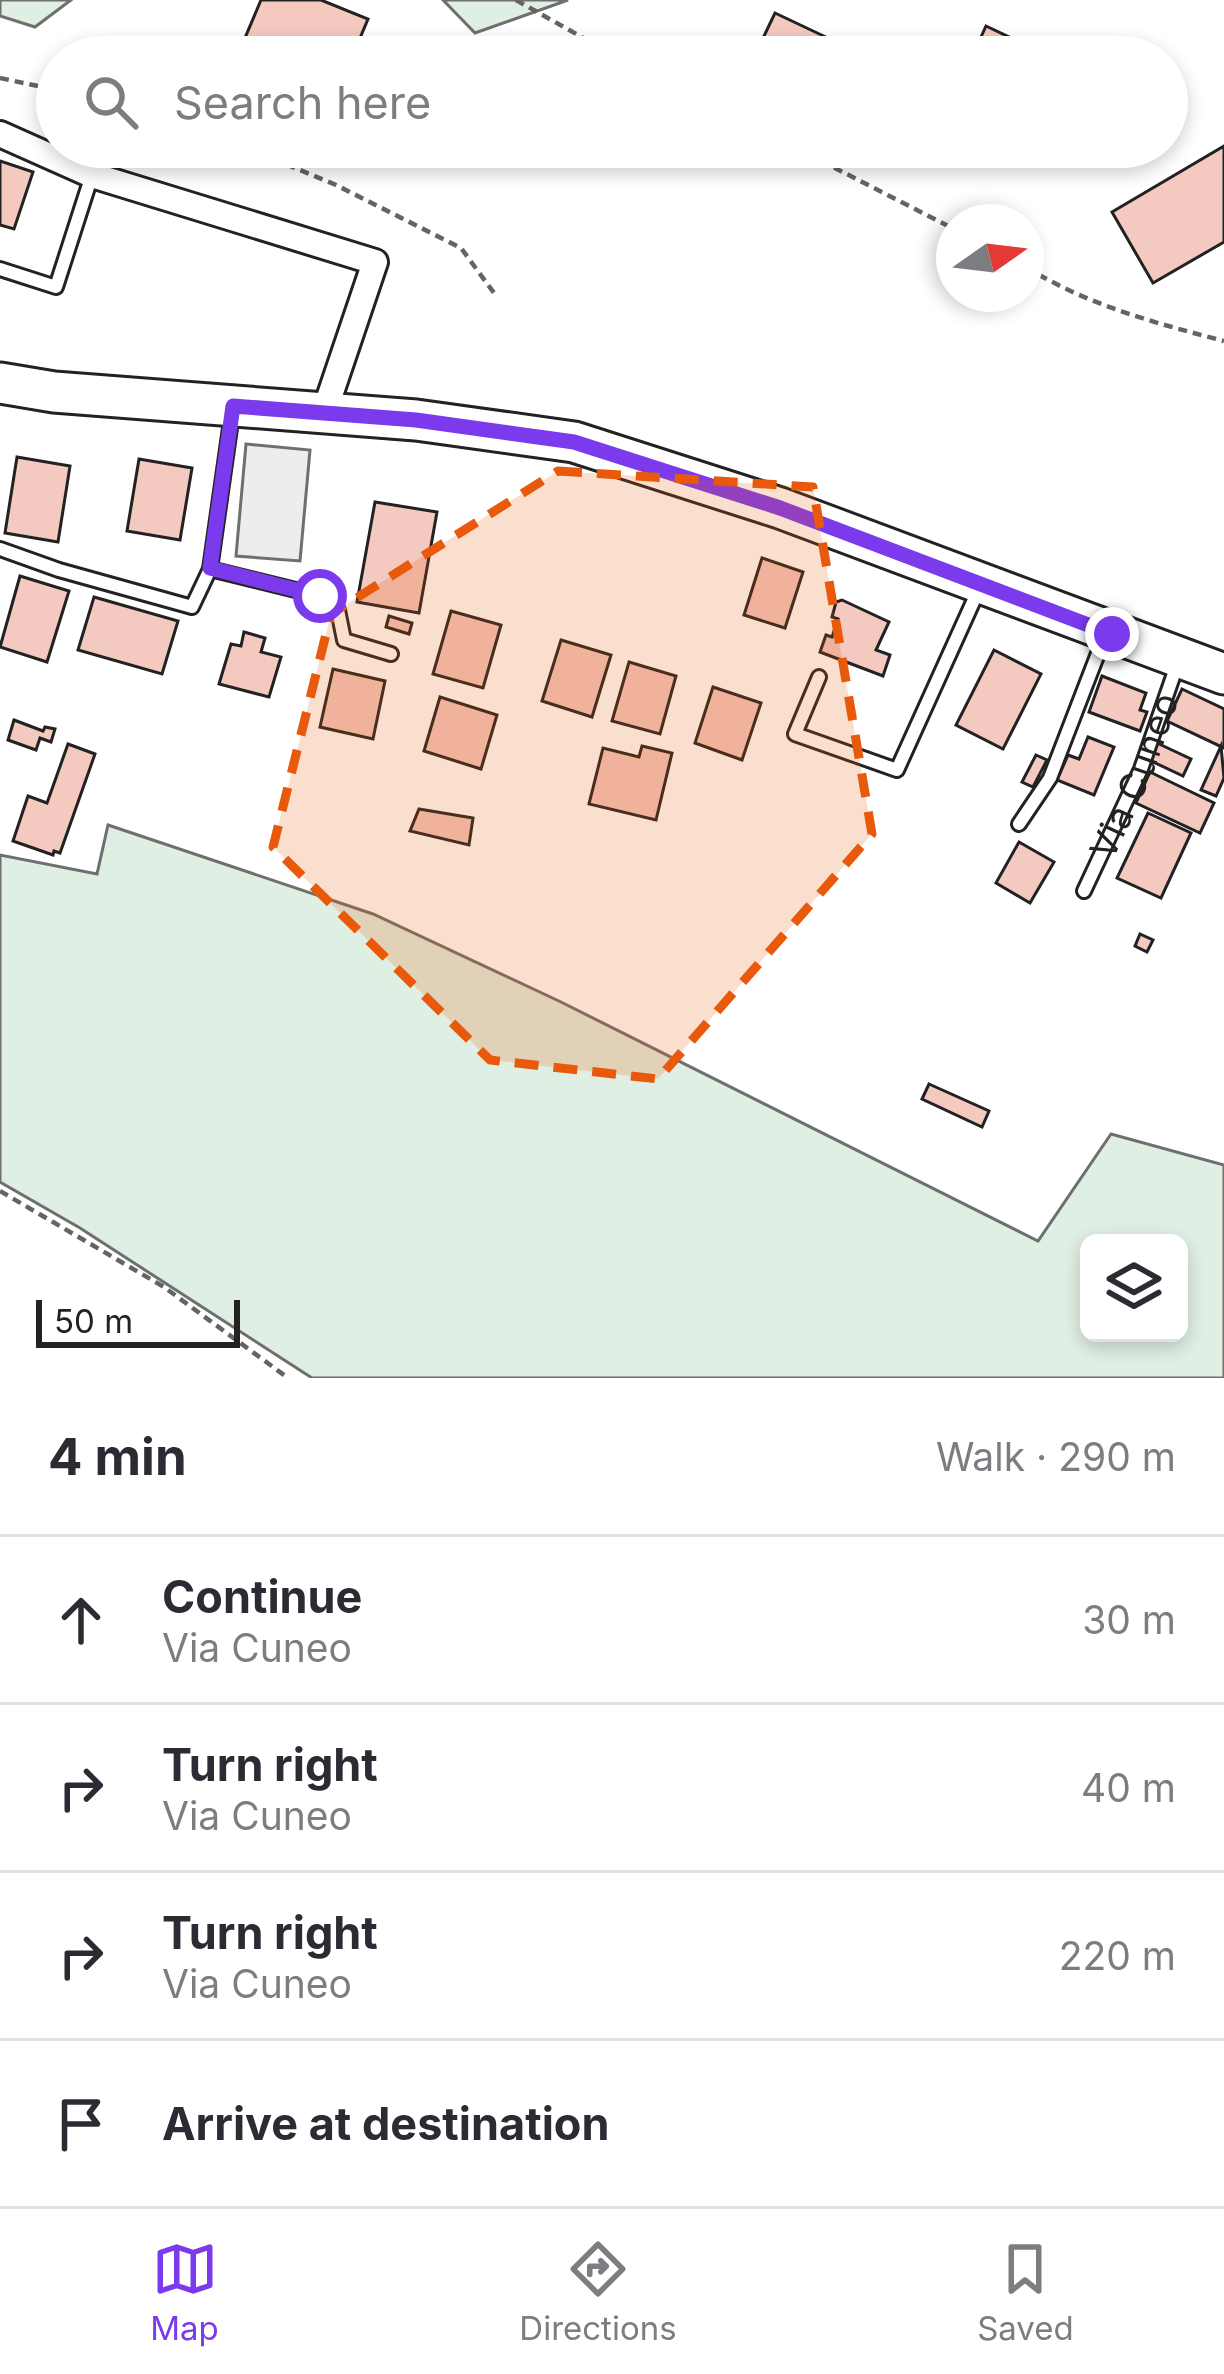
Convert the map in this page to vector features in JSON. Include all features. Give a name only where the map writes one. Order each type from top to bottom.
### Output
[{"type":"main road","name":"Via Cuneo","points":[[0,383],[54,392],[416,420],[574,442],[780,508],[1224,674]]},
{"type":"street","points":[[0,134],[36,150]]},
{"type":"street","points":[[76,168],[375,262],[324,413]]},
{"type":"lane","points":[[0,269],[56,286],[92,175]]},
{"type":"lane","points":[[0,549],[192,607],[210,568],[233,406]]},
{"type":"lane","points":[[210,568],[320,596],[338,610],[344,640],[392,654]]},
{"type":"lane","points":[[819,677],[795,734],[897,770],[981,584]]},
{"type":"lane","points":[[1019,824],[1050,778],[1106,631]]},
{"type":"lane","name":"Via Cuneo","points":[[1084,891],[1141,770],[1179,658]]},
{"type":"path","points":[[516,0],[580,36]]},
{"type":"path","points":[[0,78],[36,86]]},
{"type":"path","points":[[297,168],[461,248],[494,293]]},
{"type":"path","points":[[835,168],[936,220]]},
{"type":"path","points":[[1044,278],[1135,317],[1224,341]]},
{"type":"path","points":[[0,1191],[164,1287],[288,1378]]},
{"type":"highlighted area","points":[[558,471],[813,487],[872,834],[658,1079],[490,1060],[273,847],[331,614]]},
{"type":"green space","points":[[0,0],[71,0],[35,27],[0,16]]},
{"type":"green space","points":[[443,0],[568,0],[475,33]]},
{"type":"green space","points":[[108,825],[373,914],[561,1002],[1038,1241],[1111,1134],[1224,1165],[1224,1378],[312,1378],[80,1228],[0,1182],[0,855],[97,874]]},
{"type":"shaded area","points":[[246,444],[310,450],[300,561],[236,556]]},
{"type":"building","points":[[261,0],[321,0],[368,19],[361,36],[246,36]]},
{"type":"building","points":[[775,13],[824,36],[764,36]]},
{"type":"building","points":[[986,26],[1007,36],[981,36]]},
{"type":"building","points":[[1224,146],[1224,242],[1153,283],[1112,212]]},
{"type":"building","points":[[0,161],[33,172],[14,229],[0,225]]},
{"type":"building","points":[[17,457],[70,466],[58,542],[5,533]]},
{"type":"building","points":[[139,459],[192,468],[180,540],[127,531]]},
{"type":"building","points":[[375,502],[437,512],[419,613],[357,602]]},
{"type":"building","points":[[762,558],[803,572],[785,628],[744,615]]},
{"type":"building","points":[[20,576],[69,591],[47,662],[0,647]]},
{"type":"building","points":[[94,597],[178,621],[162,674],[78,650]]},
{"type":"building","points":[[842,600],[889,622],[876,650],[890,655],[883,676],[820,652],[826,635],[832,637],[838,619],[832,617],[836,602]]},
{"type":"building","points":[[451,611],[501,625],[483,688],[433,674]]},
{"type":"building","points":[[389,616],[412,623],[409,634],[386,627]]},
{"type":"building","points":[[244,632],[265,638],[261,652],[281,657],[269,697],[219,684],[231,644],[241,646]]},
{"type":"building","points":[[561,640],[611,655],[592,717],[542,701]]},
{"type":"building","points":[[994,650],[1041,674],[1003,749],[956,725]]},
{"type":"building","points":[[629,662],[676,676],[660,734],[612,721]]},
{"type":"building","points":[[333,669],[385,681],[373,739],[320,727]]},
{"type":"building","points":[[1102,676],[1146,693],[1140,710],[1147,712],[1140,731],[1089,712]]},
{"type":"building","points":[[713,687],[761,703],[742,760],[695,743]]},
{"type":"building","points":[[1182,689],[1224,709],[1224,748],[1167,721]]},
{"type":"building","points":[[440,697],[497,715],[481,769],[424,751]]},
{"type":"building","points":[[14,720],[43,731],[45,727],[55,729],[51,742],[40,738],[36,750],[8,740]]},
{"type":"building","points":[[1088,737],[1114,747],[1094,795],[1057,780],[1068,755],[1079,759]]},
{"type":"building","points":[[1157,743],[1191,759],[1183,776],[1149,760]]},
{"type":"building","points":[[68,744],[95,754],[60,853],[53,855],[13,841],[28,796],[47,803]]},
{"type":"building","points":[[642,746],[672,753],[656,820],[589,804],[603,748],[639,757]]},
{"type":"building","points":[[1221,746],[1224,778],[1216,796],[1201,790]]},
{"type":"building","points":[[1036,755],[1047,760],[1033,787],[1022,782]]},
{"type":"building","points":[[1150,772],[1214,803],[1200,833],[1136,803]]},
{"type":"building","points":[[419,809],[473,818],[469,845],[410,831]]},
{"type":"building","points":[[1148,813],[1191,833],[1161,898],[1117,878]]},
{"type":"building","points":[[1019,842],[1054,862],[1030,903],[996,883]]},
{"type":"building","points":[[1140,934],[1153,940],[1147,952],[1135,946]]},
{"type":"building","points":[[929,1084],[989,1111],[982,1127],[922,1099]]},
{"type":"route","points":[[320,596],[210,568],[233,406],[416,420],[574,442],[780,508],[1112,634]]}]
